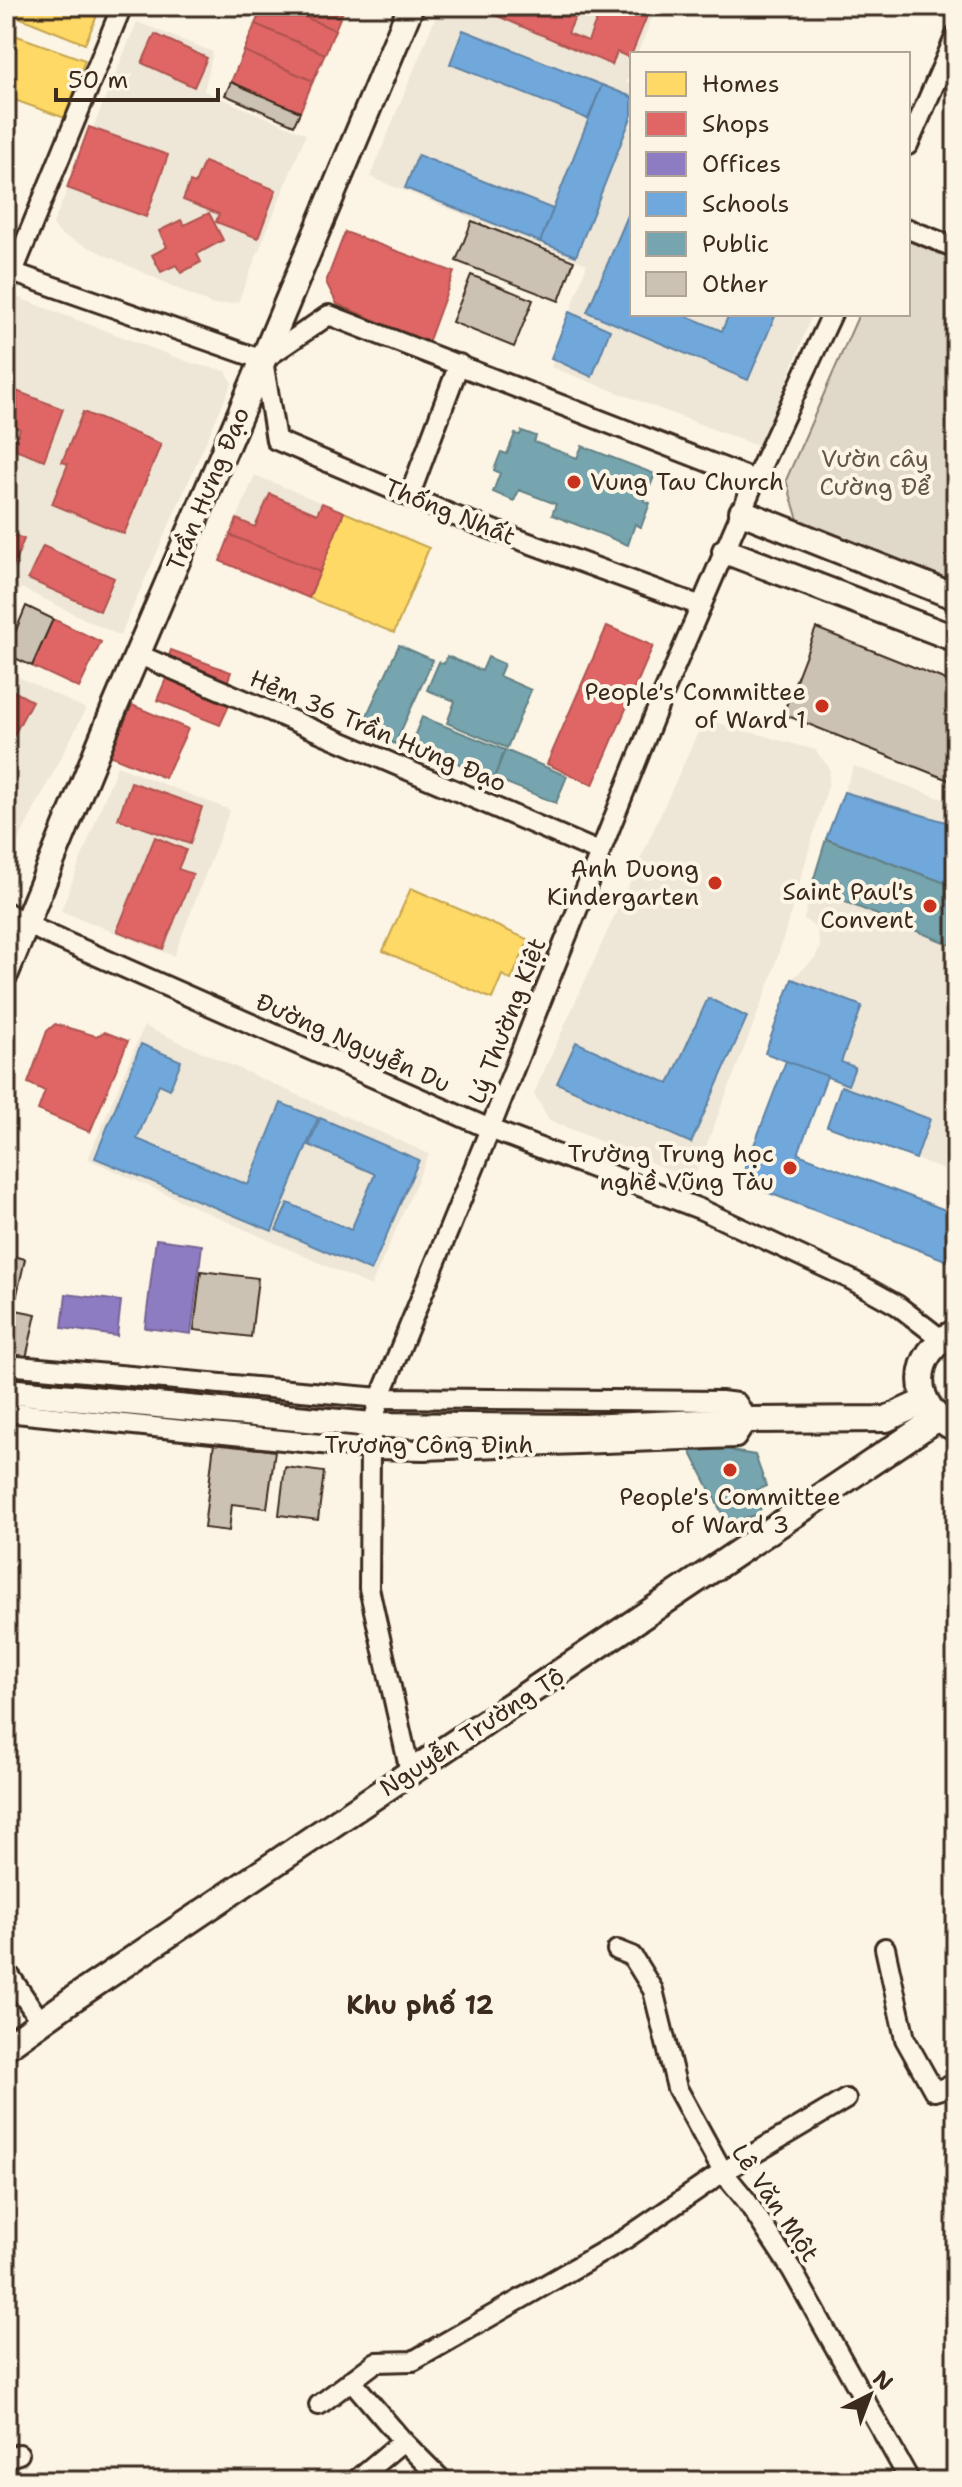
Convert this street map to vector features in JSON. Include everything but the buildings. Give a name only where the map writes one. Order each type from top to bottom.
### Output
[{"type":"main road","name":"Trần Hưng Đạo","points":[[6,973],[137,654],[411,6]]},
{"type":"main road","points":[[742,512],[956,597]]},
{"type":"main road","points":[[725,551],[956,639]]},
{"type":"main road","points":[[940,1416],[921,1374],[924,1361],[949,1335]]},
{"type":"main road","name":"Trương Công Định","points":[[6,1391],[159,1414],[371,1437],[586,1436],[748,1420],[940,1416]]},
{"type":"main road","name":"Nguyễn Trường Tộ","points":[[6,2047],[940,1416]]},
{"type":"street","points":[[122,6],[9,271],[263,360],[329,315],[755,480]]},
{"type":"street","points":[[910,140],[956,35]]},
{"type":"street","points":[[910,230],[956,248]]},
{"type":"street","name":"Lý Thường Kiệt","points":[[410,1772],[369,1588],[371,1437],[380,1398],[701,606],[831,316]]},
{"type":"street","name":"Thống Nhất","points":[[263,360],[276,440],[409,497],[600,571],[701,606]]},
{"type":"street","points":[[409,497],[459,364]]},
{"type":"street","name":"Hẻm 36 Trần Hưng Đạo","points":[[137,654],[599,852]]},
{"type":"street","name":"Đường Nguyễn Du","points":[[6,912],[27,925],[490,1129],[700,1209],[850,1279],[949,1335]]},
{"type":"street","name":"Trương Công Định","points":[[6,1365],[380,1398],[737,1403],[748,1420]]},
{"type":"street","points":[[149,1379],[159,1414]]},
{"type":"street","points":[[584,1399],[586,1436]]},
{"type":"street","name":"Trương Công Định","points":[[6,1412],[159,1414]]},
{"type":"street","points":[[885,1948],[905,2039],[934,2091],[951,2086],[956,2094]]},
{"type":"street","name":"Lê Văn Một","points":[[617,1950],[632,1956],[653,1990],[677,2088],[723,2172],[746,2200],[792,2270],[910,2481]]},
{"type":"street","points":[[6,1970],[41,2022]]},
{"type":"street","points":[[319,2405],[376,2362],[413,2361],[625,2239],[723,2172],[846,2099]]},
{"type":"street","points":[[351,2380],[403,2441],[443,2481]]},
{"type":"street","points":[[355,2481],[403,2441]]},
{"type":"shaded area","points":[[440,6],[657,6],[638,52],[630,52],[630,71],[626,82],[630,84],[630,316],[811,316],[762,448],[551,367],[587,264],[370,177]]},
{"type":"shaded area","points":[[137,22],[213,52],[204,91],[306,134],[238,302],[213,305],[60,234],[53,224]]},
{"type":"shaded area","points":[[6,293],[194,364],[226,371],[232,383],[120,636],[21,588],[6,618]]},
{"type":"shaded area","points":[[255,475],[344,512],[230,535]]},
{"type":"shaded area","points":[[6,671],[86,709],[15,847],[6,852]]},
{"type":"shaded area","name":"Anh Duong Kindergarten","points":[[704,719],[815,750],[830,769],[828,786],[771,979],[693,1180],[549,1120],[534,1093]]},
{"type":"shaded area","points":[[117,766],[230,810],[174,956],[61,911]]},
{"type":"shaded area","points":[[854,766],[956,804],[956,1174],[827,1126],[842,1082],[765,1053],[792,979],[815,958],[820,947],[817,929],[804,919],[826,839]]},
{"type":"shaded area","points":[[144,1026],[429,1154],[371,1286],[88,1159]]},
{"type":"green space","name":"Vườn cây Cường Để","points":[[910,240],[956,259],[956,594],[801,530],[786,480],[858,316],[910,316]]},
{"type":"place","name":"Vung Tau Church","points":[[574,482]]},
{"type":"place","name":"People's Committee of Ward 1","points":[[822,706]]},
{"type":"place","name":"Anh Duong Kindergarten","points":[[715,883]]},
{"type":"place","name":"Saint Paul's Convent","points":[[930,906]]},
{"type":"place","name":"Trường Trung học nghề Vũng Tàu","points":[[790,1168]]},
{"type":"place","name":"People's Committee of Ward 3","points":[[730,1470]]},
{"type":"district","name":"Khu phố 12","points":[[420,2004]]}]
